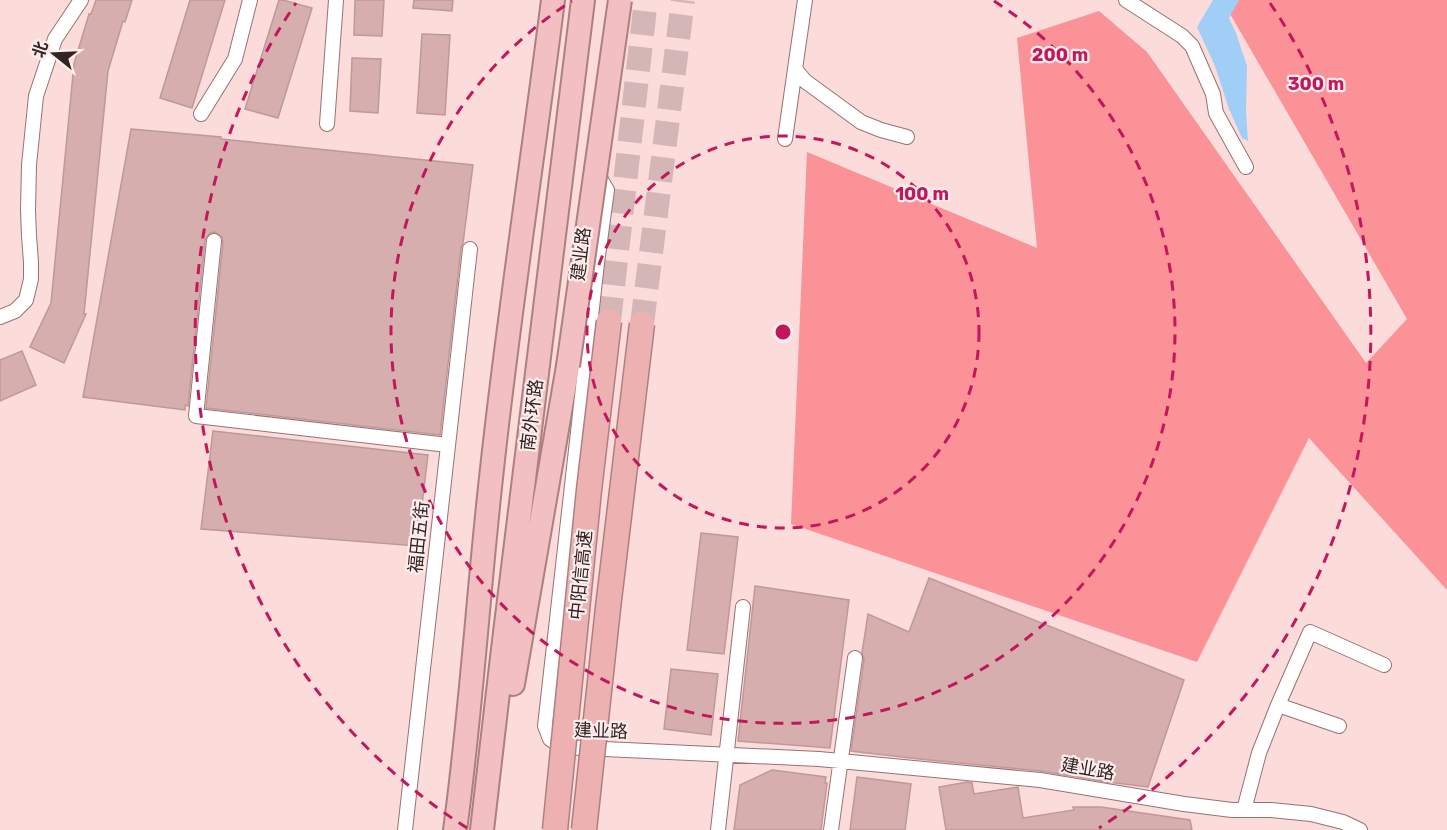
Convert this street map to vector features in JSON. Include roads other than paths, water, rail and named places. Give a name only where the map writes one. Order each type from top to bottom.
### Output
[{"type":"highway","name":"南外环路","points":[[455,830],[465,756],[491,477],[520,237],[553,0]]},
{"type":"highway","name":"南外环路","points":[[482,830],[583,0]]},
{"type":"highway","points":[[487,830],[568,366],[620,0]]},
{"type":"highway","name":"中阳信高速","points":[[555,830],[589,490],[609,321]]},
{"type":"highway","name":"中阳信高速","points":[[585,830],[608,608],[642,324]]},
{"type":"street","points":[[0,317],[15,311],[26,300],[31,279],[29,165],[36,96],[55,39],[81,0]]},
{"type":"street","points":[[201,114],[235,60],[250,0]]},
{"type":"street","points":[[327,124],[336,0]]},
{"type":"street","name":"建业路","points":[[624,0],[612,52],[596,154],[597,173],[607,190],[545,726],[550,739],[562,747],[840,761],[1041,780],[1184,804],[1232,810],[1271,810],[1311,814],[1343,822],[1360,830]]},
{"type":"street","points":[[784,139],[805,0]]},
{"type":"street","points":[[1126,0],[1182,36],[1192,46],[1213,94],[1216,114],[1246,167]]},
{"type":"street","points":[[795,69],[805,81],[861,122],[907,137]]},
{"type":"street","points":[[214,241],[196,416],[448,445]]},
{"type":"street","name":"福田五街","points":[[405,830],[470,249]]},
{"type":"street","points":[[718,830],[743,607]]},
{"type":"street","points":[[1244,810],[1259,753],[1310,632],[1384,666]]},
{"type":"street","points":[[831,830],[855,658]]},
{"type":"street","points":[[1278,705],[1339,726]]},
{"type":"water","points":[[1213,0],[1239,0],[1229,18],[1247,66],[1248,141],[1242,138],[1229,109],[1215,66],[1197,27]]},
{"type":"tunnel","points":[[609,321],[646,0]]},
{"type":"tunnel","points":[[642,324],[683,0]]}]
